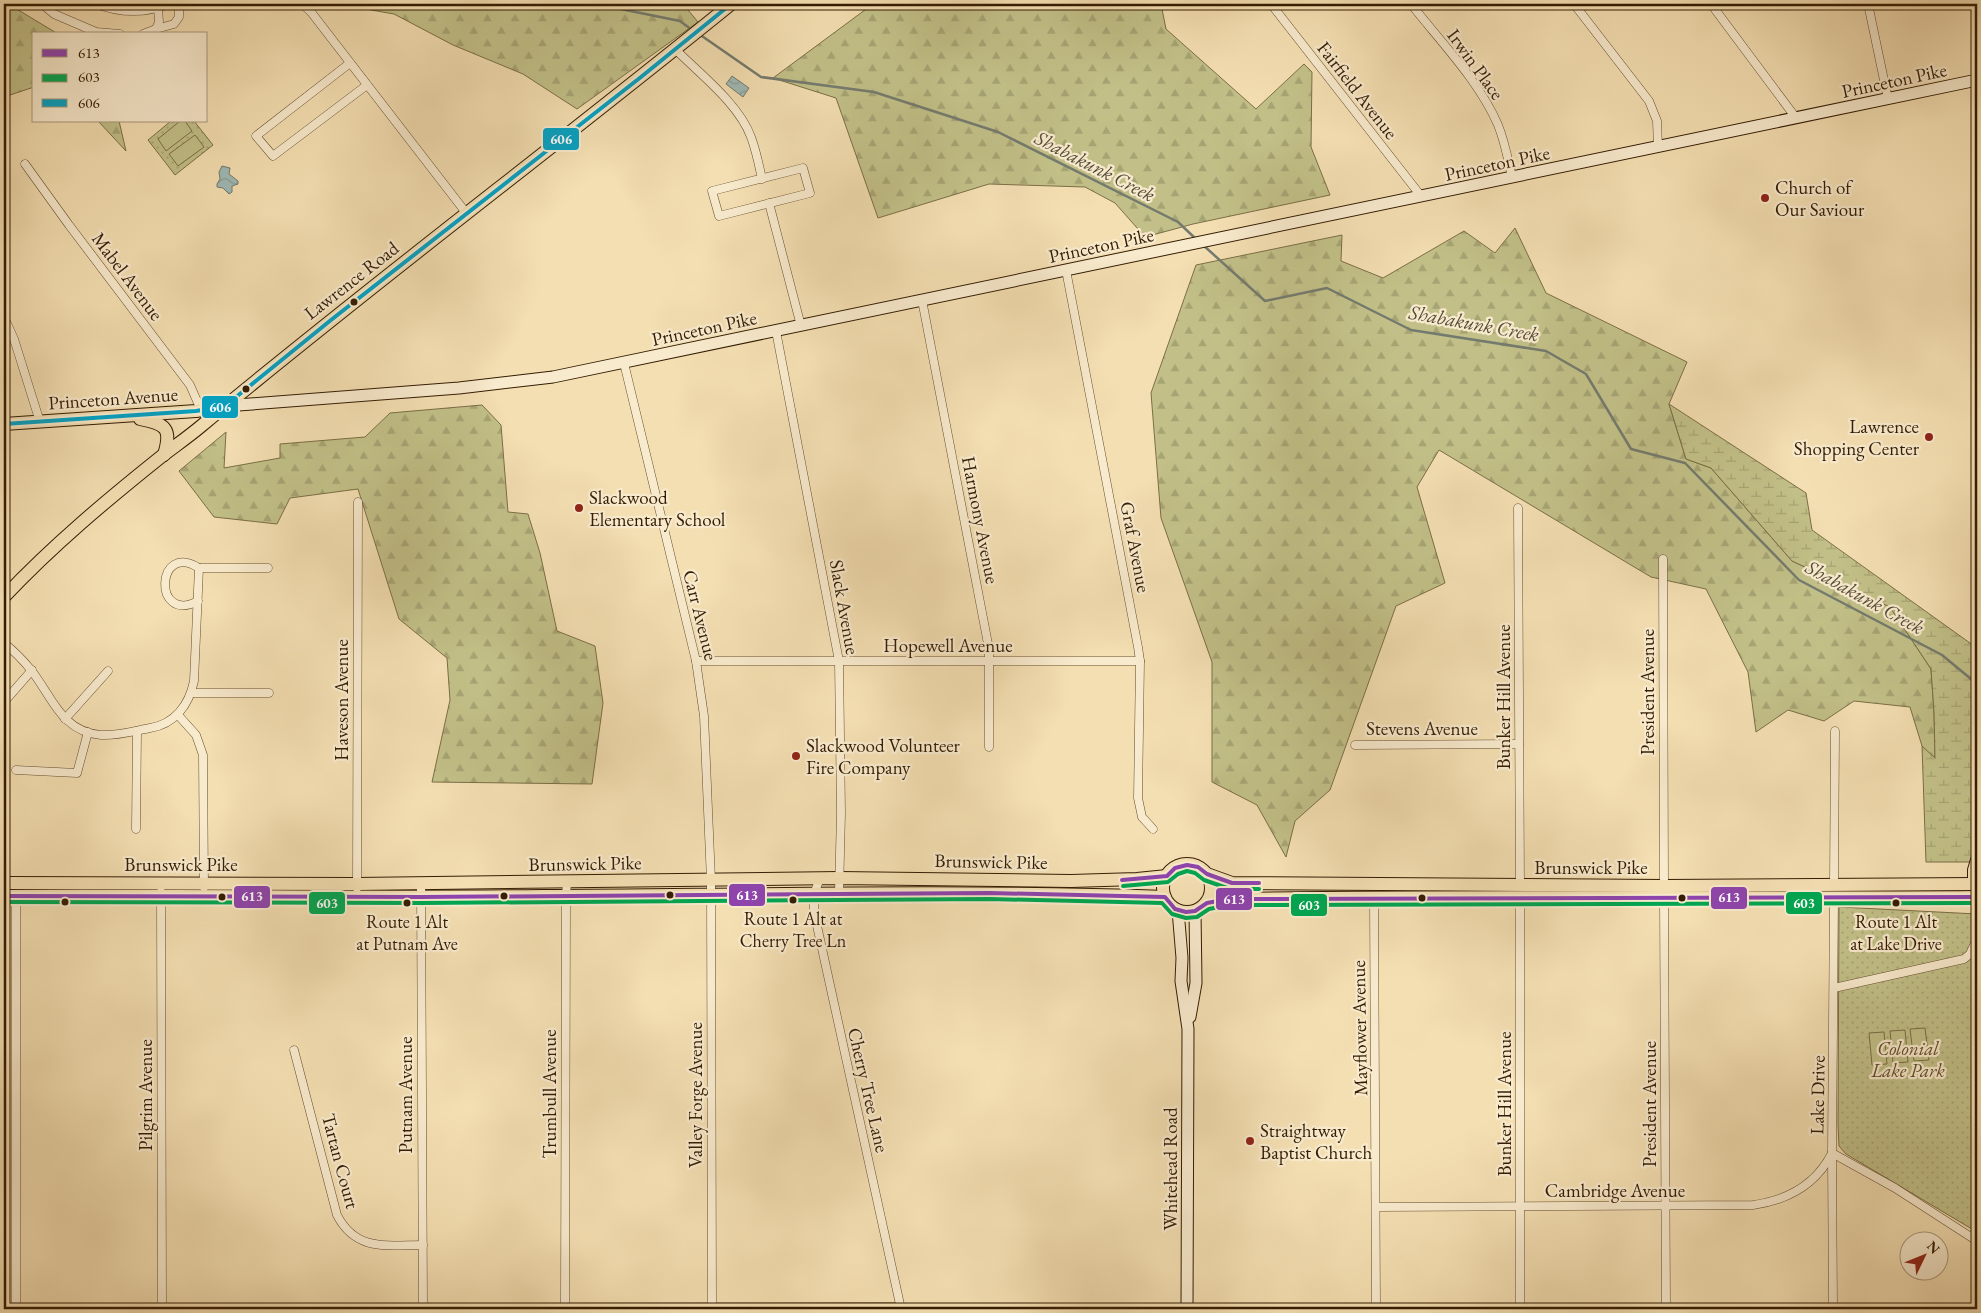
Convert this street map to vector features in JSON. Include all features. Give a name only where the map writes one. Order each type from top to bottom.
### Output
[{"type":"main road","name":"Lawrence Road","points":[[4,597],[78,525],[331,320],[731,4]]},
{"type":"main road","name":"Princeton Pike","points":[[225,406],[506,384],[552,377],[1977,80]]},
{"type":"main road","name":"Princeton Avenue","points":[[4,424],[201,410],[225,406]]},
{"type":"main road","points":[[123,416],[151,421],[163,426],[168,438],[164,455]]},
{"type":"main road","points":[[1976,884],[1974,870],[1977,860]]},
{"type":"main road","points":[[1187,865],[1198,867],[1207,874],[1212,885],[1212,892],[1207,903],[1195,911],[1186,912],[1178,910],[1165,897],[1163,889],[1167,876],[1175,868],[1187,865]]},
{"type":"main road","name":"Brunswick Pike","points":[[1207,874],[1232,883],[1520,892],[1834,891],[1976,884]]},
{"type":"main road","name":"Brunswick Pike","points":[[4,883],[204,883],[357,891],[420,897],[814,894],[1167,876]]},
{"type":"main road","name":"Brunswick Pike","points":[[10,896],[204,897],[357,891],[421,884],[839,878],[1165,897]]},
{"type":"main road","name":"Brunswick Pike","points":[[1834,891],[1977,897]]},
{"type":"main road","name":"Brunswick Pike","points":[[1207,903],[1228,899],[1520,892]]},
{"type":"main road","name":"Whitehead Road","points":[[1178,910],[1182,958],[1181,981],[1188,1029],[1187,1309]]},
{"type":"main road","name":"Whitehead Road","points":[[1188,1029],[1196,982],[1195,911]]},
{"type":"street","points":[[42,4],[54,14],[96,32]]},
{"type":"street","points":[[96,4],[127,12],[141,12],[168,4]]},
{"type":"street","points":[[148,32],[174,24],[179,18],[179,4]]},
{"type":"street","points":[[302,4],[311,12],[467,214]]},
{"type":"street","name":"Fairfield Avenue","points":[[1271,4],[1421,196]]},
{"type":"street","name":"Irwin Place","points":[[1411,4],[1480,92],[1490,108],[1502,135],[1512,177]]},
{"type":"street","points":[[1574,4],[1649,101],[1658,121],[1658,147]]},
{"type":"street","points":[[1711,4],[1796,118]]},
{"type":"street","points":[[1868,4],[1888,99]]},
{"type":"street","points":[[156,29],[159,22],[158,8]]},
{"type":"street","points":[[675,49],[733,107],[742,119],[751,137],[762,179]]},
{"type":"street","points":[[350,63],[256,136],[272,156],[367,85]]},
{"type":"street","name":"Mabel Avenue","points":[[25,164],[190,385],[201,410]]},
{"type":"street","points":[[803,168],[810,193],[769,204],[719,216],[712,191],[803,168]]},
{"type":"street","points":[[769,204],[801,326]]},
{"type":"street","name":"Graf Avenue","points":[[1066,270],[1140,661],[1138,798],[1142,817],[1153,829]]},
{"type":"street","name":"Harmony Avenue","points":[[922,300],[989,649],[989,747]]},
{"type":"street","points":[[4,317],[14,339],[40,422]]},
{"type":"street","name":"Slack Avenue","points":[[776,331],[840,661],[841,813],[839,892]]},
{"type":"street","name":"Carr Avenue","points":[[624,363],[696,661],[704,716],[711,880]]},
{"type":"street","name":"Haveson Avenue","points":[[357,891],[358,502]]},
{"type":"street","name":"Bunker Hill Avenue","points":[[1518,508],[1520,1309]]},
{"type":"street","name":"President Avenue","points":[[1663,559],[1666,1309]]},
{"type":"street","points":[[198,602],[186,606],[172,602],[167,597],[163,585],[168,571],[173,566],[187,563],[199,568],[268,568]]},
{"type":"street","points":[[4,643],[32,670],[56,709],[65,719],[88,732],[111,735],[157,727],[178,715],[192,692],[199,568]]},
{"type":"street","name":"Hopewell Avenue","points":[[696,661],[1140,661]]},
{"type":"street","points":[[4,702],[32,670]]},
{"type":"street","points":[[65,719],[108,671]]},
{"type":"street","points":[[192,692],[269,693]]},
{"type":"street","points":[[178,715],[196,735],[203,755],[204,897]]},
{"type":"street","points":[[136,829],[137,731]]},
{"type":"street","name":"Lake Drive","points":[[1835,731],[1832,1153],[1896,1188],[1977,1241]]},
{"type":"street","points":[[16,770],[77,773],[88,732]]},
{"type":"street","name":"Stevens Avenue","points":[[1355,745],[1519,744]]},
{"type":"street","name":"Cherry Tree Lane","points":[[820,878],[814,894],[814,912],[822,956],[901,1308]]},
{"type":"street","name":"Valley Forge Avenue","points":[[711,880],[712,1308]]},
{"type":"street","name":"Trumbull Avenue","points":[[565,1307],[567,882]]},
{"type":"street","points":[[17,883],[10,896],[16,1309],[423,1307],[901,1308]]},
{"type":"street","name":"Pilgrim Avenue","points":[[161,883],[162,1308]]},
{"type":"street","name":"Putnam Avenue","points":[[421,884],[423,1307]]},
{"type":"street","points":[[1834,988],[1964,959],[1970,954],[1976,942],[1976,884]]},
{"type":"street","name":"Mayflower Avenue","points":[[1374,897],[1376,1309]]},
{"type":"street","name":"Tartan Court","points":[[294,1050],[337,1215],[342,1224],[348,1232],[365,1242],[377,1246],[423,1246]]},
{"type":"street","points":[[1832,1153],[1832,1309]]},
{"type":"street","name":"Cambridge Avenue","points":[[1377,1207],[1753,1205],[1785,1198],[1810,1183],[1821,1172],[1832,1153]]},
{"type":"green space","points":[[4,4],[12,4],[15,8],[55,32],[32,32],[32,88],[4,97]]},
{"type":"green space","points":[[337,4],[683,4],[698,22],[577,109],[523,74],[453,45],[394,14]]},
{"type":"green space","points":[[873,4],[1161,4],[1166,29],[1256,109],[1304,64],[1312,72],[1311,147],[1330,195],[1193,224],[1145,237],[1115,203],[1085,187],[989,184],[878,218],[836,98],[773,78]]},
{"type":"green space","points":[[99,122],[119,122],[126,151]]},
{"type":"green space","points":[[170,122],[195,122],[213,145],[175,175],[148,140]]},
{"type":"green space","points":[[179,122],[186,122],[192,131],[166,151],[158,139]]},
{"type":"green space","points":[[195,135],[204,147],[178,166],[169,154]]},
{"type":"green space","points":[[1515,228],[1546,293],[1687,362],[1669,404],[1686,459],[1711,468],[1792,561],[1890,607],[1931,669],[1935,759],[1922,746],[1910,707],[1854,701],[1824,721],[1788,710],[1756,732],[1748,672],[1706,589],[1651,577],[1439,450],[1417,487],[1445,583],[1396,606],[1330,790],[1295,821],[1286,857],[1257,805],[1212,782],[1212,662],[1161,518],[1151,393],[1196,265],[1342,235],[1341,261],[1383,278],[1464,231],[1495,253]]},
{"type":"green space","points":[[1669,404],[1806,493],[1812,530],[1977,648],[1977,862],[1926,862],[1922,746],[1935,758],[1931,669],[1890,607],[1792,561],[1711,468],[1686,459]]},
{"type":"green space","points":[[482,405],[501,425],[508,512],[528,514],[540,553],[557,631],[595,646],[603,703],[592,784],[432,782],[450,700],[447,658],[399,619],[358,489],[290,498],[277,524],[214,517],[179,471],[226,432],[224,468],[280,458],[280,444],[365,437],[390,413]]},
{"type":"green space","name":"Colonial Lake Park","points":[[1839,907],[1977,914],[1977,1232],[1846,1154],[1839,1146]]},
{"type":"green space","points":[[1925,1028],[1929,1060],[1914,1061],[1910,1029]]},
{"type":"green space","points":[[1905,1030],[1908,1062],[1893,1063],[1890,1031]]},
{"type":"green space","points":[[1884,1032],[1887,1064],[1872,1065],[1869,1033]]},
{"type":"water","points":[[732,76],[749,88],[743,97],[726,84]]},
{"type":"water","points":[[222,166],[230,168],[229,174],[238,181],[238,184],[232,186],[232,192],[229,194],[223,188],[217,187],[220,179],[219,172]]},
{"type":"waterway","name":"Shabakunk Creek","points":[[596,4],[680,21],[692,30]]},
{"type":"waterway","name":"Shabakunk Creek","points":[[699,34],[761,77],[874,92],[998,132],[1178,222],[1197,240]]},
{"type":"waterway","name":"Shabakunk Creek","points":[[1203,245],[1265,301],[1327,288],[1411,330],[1546,351],[1586,374],[1631,449],[1685,463],[1799,580],[1942,655],[1977,684]]},
{"type":"transit line","name":"606","points":[[4,424],[196,411],[225,406],[731,4]]},
{"type":"transit line","name":"613","points":[[1122,880],[1167,876],[1175,868],[1187,865],[1198,867],[1207,874],[1232,883],[1259,883]]},
{"type":"transit line","name":"603","points":[[1123,886],[1168,882],[1178,874],[1187,871],[1195,873],[1204,880],[1230,889],[1259,889]]},
{"type":"transit line","name":"613","points":[[4,896],[420,897],[989,893],[1165,897],[1175,909],[1186,912],[1195,911],[1207,903],[1228,899],[1977,897]]},
{"type":"transit line","name":"603","points":[[4,902],[420,903],[989,899],[1162,903],[1172,914],[1186,918],[1197,917],[1209,909],[1229,905],[1977,903]]},
{"type":"place","name":"Church of Our Saviour","points":[[1765,198]]},
{"type":"place","name":"Lawrence Shopping Center","points":[[1929,437]]},
{"type":"place","name":"Slackwood Elementary School","points":[[579,508]]},
{"type":"place","name":"Slackwood Volunteer Fire Company","points":[[796,756]]},
{"type":"place","name":"Route 1 Alt at Cherry Tree Ln","points":[[793,900]]},
{"type":"place","name":"Route 1 Alt at Putnam Ave","points":[[407,903]]},
{"type":"place","name":"Route 1 Alt at Lake Drive","points":[[1896,903]]},
{"type":"place","name":"Straightway Baptist Church","points":[[1250,1141]]}]
